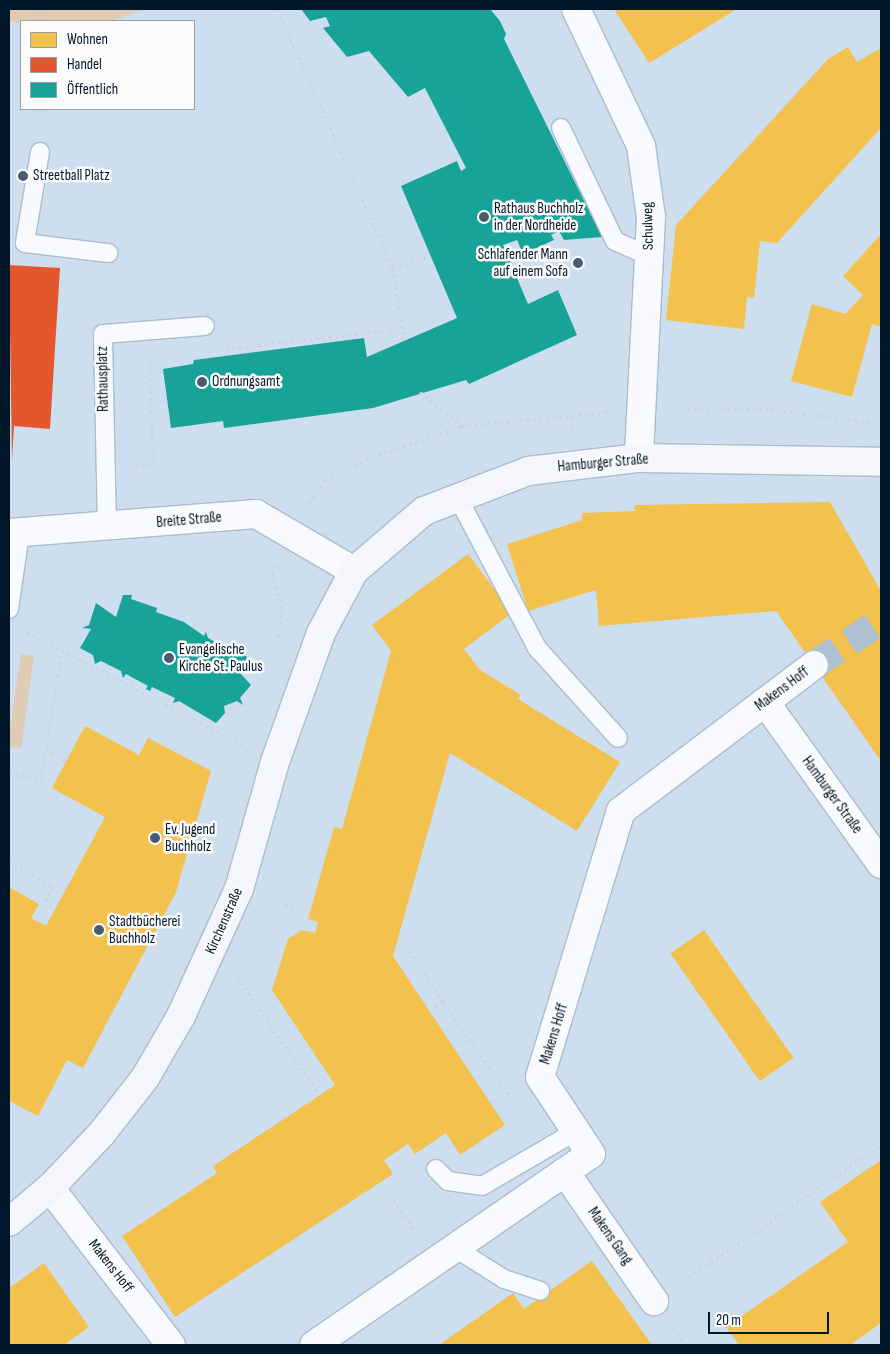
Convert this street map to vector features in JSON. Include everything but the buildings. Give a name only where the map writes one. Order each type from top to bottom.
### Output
[{"type":"main road","name":"Hamburger Straße","points":[[354,571],[424,511],[528,471],[639,458],[881,462]]},
{"type":"main road","name":"Kirchenstraße","points":[[9,1222],[50,1188],[102,1133],[145,1078],[215,944],[239,889],[275,762],[321,633],[354,571]]},
{"type":"street","name":"Schulweg","points":[[576,9],[641,146],[650,217],[639,458]]},
{"type":"street","name":"Breite Straße","points":[[14,534],[107,528],[256,514],[354,571]]},
{"type":"street","name":"Makens Hoff","points":[[314,1345],[591,1154],[540,1077],[621,811],[814,665]]},
{"type":"street","name":"Hamburger Straße","points":[[765,702],[881,863]]},
{"type":"street","name":"Makens Gang","points":[[565,1172],[654,1301]]},
{"type":"street","name":"Makens Hoff","points":[[50,1188],[171,1345]]},
{"type":"lane","points":[[561,128],[615,241],[648,256]]},
{"type":"lane","points":[[40,152],[25,243],[108,253]]},
{"type":"lane","name":"Rathausplatz","points":[[107,528],[103,334],[206,326]]},
{"type":"lane","points":[[458,498],[537,648],[618,738]]},
{"type":"lane","points":[[9,609],[14,534]]},
{"type":"lane","points":[[436,1170],[448,1181],[482,1186],[576,1131]]},
{"type":"lane","points":[[455,1248],[504,1279],[540,1291]]},
{"type":"path","points":[[218,350],[390,330],[404,339],[393,268],[277,9]]},
{"type":"path","points":[[393,268],[430,255]]},
{"type":"path","points":[[105,468],[153,465],[150,359],[158,358]]},
{"type":"path","points":[[420,392],[462,426]]},
{"type":"path","points":[[276,648],[282,608],[272,574],[288,532]]},
{"type":"path","points":[[24,630],[244,746]]},
{"type":"path","points":[[9,773],[41,780],[62,650]]},
{"type":"path","points":[[242,755],[247,737]]},
{"type":"path","points":[[46,748],[67,761]]},
{"type":"path","points":[[9,862],[53,887],[42,909]]},
{"type":"path","points":[[401,943],[408,945],[443,1002],[506,1096],[540,1077]]},
{"type":"path","points":[[215,944],[318,1093]]},
{"type":"path","points":[[232,984],[240,967]]},
{"type":"path","points":[[434,1007],[443,1002]]},
{"type":"path","points":[[97,1052],[121,1065]]},
{"type":"path","points":[[312,1084],[324,1076]]},
{"type":"path","points":[[654,1301],[881,1146]]},
{"type":"shaded area","points":[[9,9],[145,9],[114,20],[20,20],[20,23],[9,21]]},
{"type":"shaded area","points":[[21,654],[34,656],[21,748],[9,747],[9,736]]},
{"type":"tunnel","points":[[814,665],[881,621]]},
{"type":"place","name":"Streetball Platz","points":[[23,176]]},
{"type":"place","name":"Rathaus Buchholz in der Nordheide","points":[[484,217]]},
{"type":"place","name":"Schlafender Mann auf einem Sofa","points":[[578,263]]},
{"type":"place","name":"Ordnungsamt","points":[[202,382]]},
{"type":"place","name":"Evangelische Kirche St. Paulus","points":[[169,658]]},
{"type":"place","name":"Ev. Jugend Buchholz","points":[[155,838]]},
{"type":"place","name":"Stadtbücherei Buchholz","points":[[99,930]]}]
